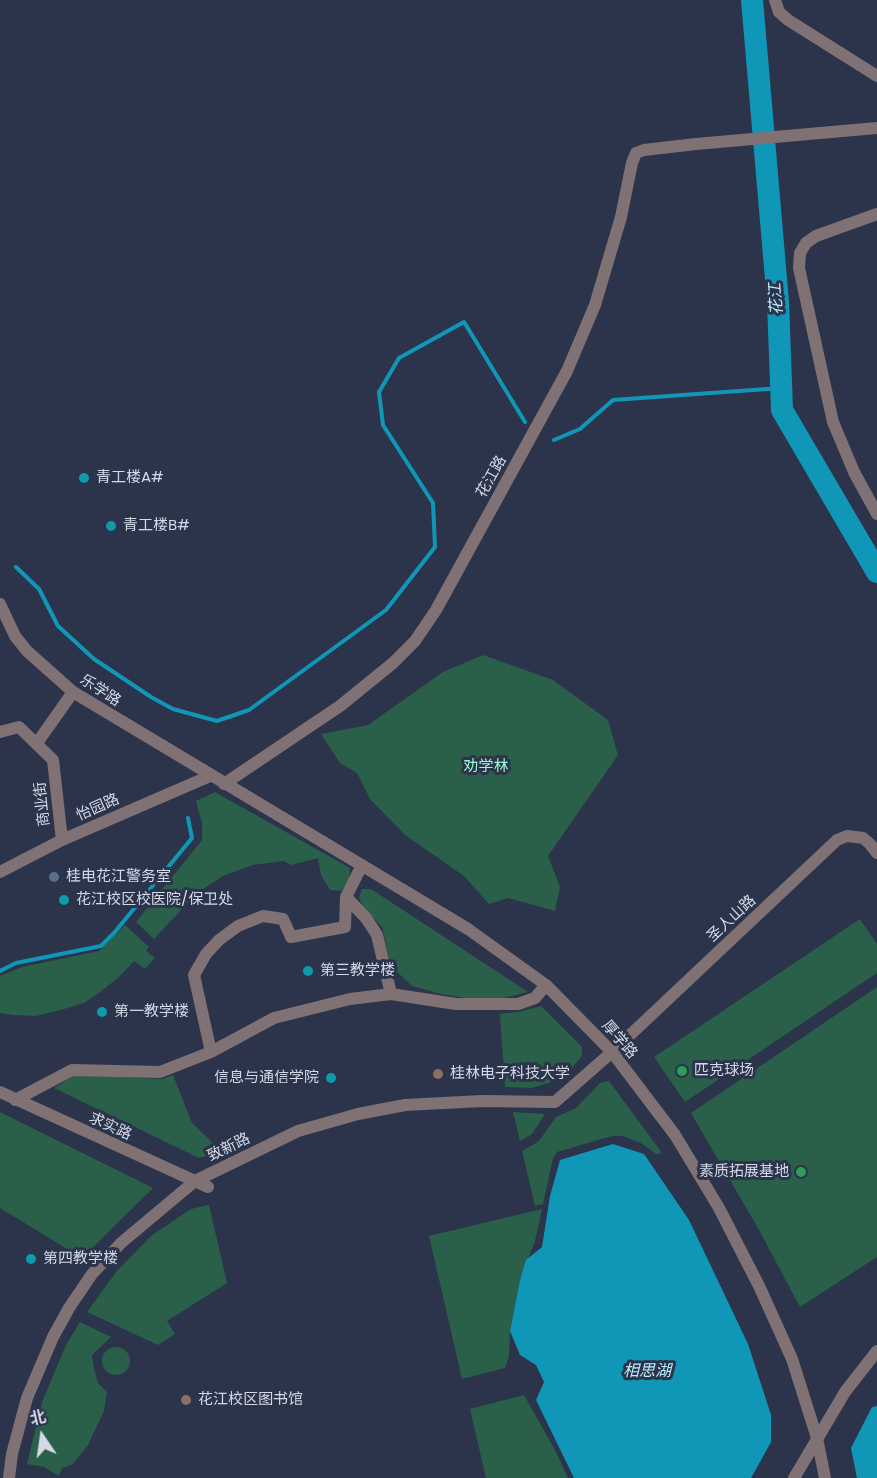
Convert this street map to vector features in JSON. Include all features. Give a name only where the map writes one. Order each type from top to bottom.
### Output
[{"type":"street","points":[[775,0],[779,12],[788,20],[877,76]]},
{"type":"street","name":"花江路","points":[[224,784],[340,706],[393,663],[415,641],[436,610],[567,371],[596,305],[621,217],[635,155],[644,150],[696,144],[877,128]]},
{"type":"street","points":[[877,214],[806,243],[800,253],[799,268],[833,422],[854,472],[877,514]]},
{"type":"street","name":"乐学路","points":[[0,604],[15,636],[27,651],[73,692],[210,776]]},
{"type":"street","points":[[37,743],[73,692]]},
{"type":"street","name":"商业街","points":[[0,732],[19,727],[53,760],[62,840]]},
{"type":"street","name":"厚学路","points":[[210,776],[468,929],[546,985],[612,1052],[675,1135],[719,1208],[760,1288],[792,1359],[817,1438],[825,1478]]},
{"type":"street","name":"怡园路","points":[[0,872],[62,840],[210,776]]},
{"type":"street","name":"圣人山路","points":[[612,1052],[837,840],[847,836],[863,838],[877,853]]},
{"type":"street","points":[[211,1052],[194,975],[206,954],[219,940],[238,926],[264,916],[283,919],[291,937],[345,927],[346,897],[362,865]]},
{"type":"street","points":[[346,897],[366,918],[377,934],[392,994]]},
{"type":"street","points":[[15,1100],[72,1070],[160,1072],[211,1052],[274,1018],[350,999],[392,994],[456,1004],[518,1004],[535,998],[546,985]]},
{"type":"street","name":"致新路","points":[[9,1478],[12,1454],[27,1398],[53,1336],[69,1308],[92,1274],[121,1243],[195,1181],[298,1131],[358,1114],[405,1105],[482,1101],[555,1102],[612,1052]]},
{"type":"street","name":"求实路","points":[[0,1092],[208,1187]]},
{"type":"street","points":[[794,1478],[844,1392],[877,1351]]},
{"type":"green space","name":"劝学林","points":[[483,655],[553,680],[608,720],[618,755],[548,856],[560,887],[555,911],[508,898],[489,904],[464,876],[405,835],[370,799],[357,773],[340,763],[321,734],[368,725],[443,672]]},
{"type":"green space","points":[[215,792],[350,868],[349,881],[341,891],[330,890],[321,875],[318,858],[291,865],[284,861],[253,865],[223,876],[197,893],[154,939],[136,922],[202,840],[202,823],[196,801]]},
{"type":"green space","points":[[362,889],[371,889],[528,992],[504,998],[471,999],[412,986],[395,970],[390,961],[382,927],[363,907],[359,898]]},
{"type":"green space","points":[[860,919],[877,944],[877,973],[685,1102],[654,1057]]},
{"type":"green space","points":[[125,925],[149,947],[146,951],[155,958],[145,969],[134,961],[99,993],[84,1003],[61,1010],[36,1016],[0,1013],[0,976],[22,967],[99,951]]},
{"type":"green space","name":"素质拓展基地","points":[[877,987],[877,1257],[800,1307],[759,1230],[691,1113]]},
{"type":"green space","points":[[541,1006],[582,1047],[582,1056],[573,1067],[549,1083],[531,1088],[505,1087],[500,1014]]},
{"type":"green space","points":[[74,1075],[162,1079],[173,1075],[192,1123],[222,1152],[199,1158],[54,1088]]},
{"type":"green space","points":[[609,1081],[662,1153],[656,1154],[641,1143],[623,1136],[612,1136],[557,1152],[553,1158],[543,1204],[535,1206],[522,1151],[539,1141],[556,1117],[576,1108],[600,1083]]},
{"type":"green space","points":[[0,1112],[153,1188],[82,1258],[0,1208]]},
{"type":"green space","points":[[513,1112],[545,1114],[532,1134],[520,1141]]},
{"type":"green space","points":[[209,1205],[227,1283],[167,1321],[175,1334],[158,1345],[87,1312],[116,1272],[151,1236],[191,1209]]},
{"type":"green space","points":[[542,1209],[535,1241],[520,1280],[510,1331],[509,1356],[505,1368],[462,1379],[429,1236]]},
{"type":"green space","points":[[80,1322],[111,1337],[92,1355],[98,1383],[107,1392],[104,1411],[88,1445],[73,1464],[62,1468],[59,1476],[44,1467],[27,1464],[42,1402],[66,1345]]},
{"type":"green space","points":[[116,1347],[126,1351],[130,1361],[126,1371],[116,1375],[106,1371],[102,1361],[106,1351]]},
{"type":"green space","points":[[524,1395],[568,1478],[486,1478],[470,1409]]},
{"type":"water","name":"相思湖","points":[[613,1144],[644,1154],[689,1220],[748,1344],[771,1415],[771,1442],[751,1478],[574,1478],[536,1400],[544,1382],[536,1365],[520,1355],[510,1331],[526,1260],[542,1247],[550,1196],[560,1160]]},
{"type":"water","points":[[877,1406],[877,1478],[857,1478],[851,1448],[872,1407]]},
{"type":"waterway","name":"花江","points":[[752,0],[778,302],[782,410],[877,572]]},
{"type":"waterway","points":[[16,567],[39,589],[58,626],[94,659],[173,709],[217,721],[249,710],[386,610],[435,547],[433,503],[383,425],[379,392],[399,358],[464,322],[525,422]]},
{"type":"waterway","points":[[554,440],[580,429],[613,400],[781,388]]},
{"type":"waterway","points":[[0,971],[16,963],[101,946],[192,838],[188,818]]},
{"type":"place","name":"青工楼A#","points":[[84,478]]},
{"type":"place","name":"青工楼B#","points":[[111,526]]},
{"type":"place","name":"桂电花江警务室","points":[[54,877]]},
{"type":"place","name":"花江校区校医院/保卫处","points":[[64,900]]},
{"type":"place","name":"第三教学楼","points":[[308,971]]},
{"type":"place","name":"第一教学楼","points":[[102,1012]]},
{"type":"place","name":"匹克球场","points":[[682,1071]]},
{"type":"place","name":"桂林电子科技大学","points":[[438,1074]]},
{"type":"place","name":"信息与通信学院","points":[[331,1078]]},
{"type":"place","name":"素质拓展基地","points":[[801,1172]]},
{"type":"place","name":"第四教学楼","points":[[31,1259]]},
{"type":"place","name":"花江校区图书馆","points":[[186,1400]]}]
